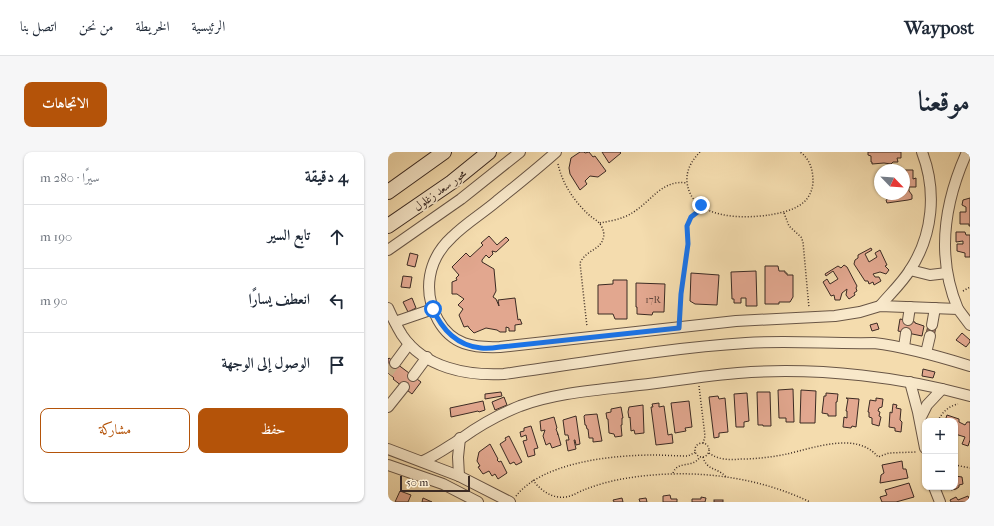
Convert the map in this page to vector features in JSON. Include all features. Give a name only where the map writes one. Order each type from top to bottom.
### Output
[{"type":"main road","points":[[388,192],[444,152]]},
{"type":"main road","name":"محور سعد زغلول","points":[[388,226],[452,182],[490,152]]},
{"type":"street","points":[[388,250],[461,199],[520,152]]},
{"type":"street","points":[[556,152],[452,236],[443,247],[430,272],[428,285],[433,309],[442,327],[453,338],[466,345],[482,348],[500,347],[736,321],[810,318],[848,314],[880,306],[958,310]]},
{"type":"street","points":[[880,306],[910,270],[920,253],[931,217],[932,198],[930,183],[922,152]]},
{"type":"street","points":[[967,152],[957,174],[950,198],[945,241],[949,285],[958,310],[970,325]]},
{"type":"street","points":[[910,270],[930,275],[947,273]]},
{"type":"street","points":[[908,320],[910,307]]},
{"type":"street","points":[[388,308],[402,335],[409,344],[441,365],[457,371],[492,374],[671,351],[746,343],[789,342],[851,344],[874,343],[926,353],[970,366]]},
{"type":"street","points":[[932,325],[935,308]]},
{"type":"street","points":[[395,322],[433,309]]},
{"type":"street","points":[[904,348],[906,333]]},
{"type":"street","points":[[926,353],[930,336]]},
{"type":"street","points":[[395,363],[409,344]]},
{"type":"street","points":[[413,376],[427,357]]},
{"type":"street","points":[[423,461],[442,452],[460,438],[505,412],[538,401],[576,393],[698,378],[750,372],[781,371],[871,376],[910,382],[970,396]]},
{"type":"street","points":[[910,382],[920,419],[921,450]]},
{"type":"street","points":[[388,407],[404,388]]},
{"type":"street","points":[[920,419],[926,405],[942,389]]},
{"type":"street","points":[[459,476],[458,457],[460,438]]},
{"type":"street","points":[[388,449],[423,461],[459,476],[489,491],[513,499]]},
{"type":"street","points":[[388,465],[443,484],[478,502]]},
{"type":"street","points":[[935,490],[940,502]]},
{"type":"street","points":[[483,502],[489,491]]},
{"type":"path","points":[[556,152],[558,167],[570,193],[588,214],[603,228],[603,240],[599,246],[582,257],[580,263],[589,338]]},
{"type":"path","points":[[700,152],[692,161],[688,170],[687,183],[691,196],[704,207],[719,215],[730,217],[759,216],[784,212],[796,208],[805,202],[810,195],[813,186],[813,176],[811,165],[805,156],[800,152]]},
{"type":"path","points":[[599,223],[618,219],[631,214],[654,194],[671,183],[687,183]]},
{"type":"path","points":[[679,328],[681,294],[688,244],[687,226],[691,217],[704,207]]},
{"type":"path","points":[[784,212],[789,226],[803,242],[810,318]]},
{"type":"path","points":[[698,378],[705,436],[704,444]]},
{"type":"path","points":[[940,418],[943,412],[948,408],[958,404],[963,405]]},
{"type":"path","points":[[709,453],[717,457],[746,459],[768,457],[818,447],[850,443],[864,446],[873,451],[878,457],[889,453],[921,450]]},
{"type":"path","points":[[696,452],[698,445],[704,444]]},
{"type":"path","points":[[704,444],[708,447],[709,453]]},
{"type":"path","points":[[696,452],[700,457]]},
{"type":"path","points":[[513,499],[533,480],[546,473],[594,460],[632,456],[688,456],[696,452]]},
{"type":"path","points":[[700,457],[704,457],[709,453]]},
{"type":"path","points":[[673,474],[674,469],[678,466],[682,464],[695,463],[700,457]]},
{"type":"path","points":[[704,457],[705,463],[708,466],[718,470],[726,477]]},
{"type":"path","points":[[958,466],[970,468]]},
{"type":"path","points":[[533,480],[540,489],[551,495],[566,497],[588,488],[621,479],[685,473],[726,477],[772,487],[810,502]]},
{"type":"building","points":[[580,152],[589,152],[593,157],[595,156],[606,171],[598,177],[590,176],[585,181],[587,184],[580,190],[570,174],[569,168],[571,158]]},
{"type":"building","points":[[602,152],[620,152],[621,153],[609,163]]},
{"type":"building","points":[[868,152],[901,152],[901,158],[897,158],[898,162],[893,162],[891,164],[872,164],[871,156],[868,155]]},
{"type":"building","points":[[910,170],[913,170],[913,179],[916,178],[916,187],[910,187]]},
{"type":"building","points":[[910,192],[912,195],[912,199],[910,200]]},
{"type":"building","points":[[970,198],[969,226],[969,224],[960,224],[960,212],[966,212],[966,207],[962,205],[963,200]]},
{"type":"building","points":[[886,200],[908,200],[887,203]]},
{"type":"building","points":[[956,232],[965,232],[966,235],[970,235],[970,257],[965,257],[965,253],[957,251],[957,244],[963,244],[963,241],[956,242]]},
{"type":"building","points":[[489,236],[497,245],[506,237],[509,240],[496,252],[492,251],[493,254],[489,258],[486,255],[482,262],[494,269],[496,291],[493,297],[496,299],[499,306],[498,300],[515,298],[518,320],[520,319],[522,324],[515,325],[515,331],[509,331],[509,328],[506,327],[506,332],[486,328],[474,333],[468,326],[464,327],[459,315],[463,309],[458,305],[464,299],[457,294],[452,294],[452,282],[457,280],[456,278],[459,275],[452,267],[466,253],[470,257],[483,245],[481,243]]},
{"type":"building","points":[[871,248],[872,250],[865,254],[869,262],[877,257],[875,253],[880,250],[887,265],[885,266],[889,270],[886,274],[880,272],[873,274],[875,277],[879,277],[881,281],[874,285],[873,282],[869,284],[868,281],[865,281],[854,264],[855,260],[858,258],[858,255]]},
{"type":"building","points":[[410,253],[418,255],[415,267],[407,265]]},
{"type":"building","points":[[844,265],[847,267],[857,286],[857,291],[854,293],[855,295],[849,299],[846,295],[847,289],[842,293],[840,300],[835,300],[834,295],[831,296],[823,282],[827,279],[830,284],[838,279],[833,271],[826,276],[825,274],[838,266],[841,268]]},
{"type":"building","points":[[765,266],[778,266],[779,271],[785,271],[787,275],[793,275],[793,297],[790,302],[765,304]]},
{"type":"building","points":[[756,271],[757,306],[746,306],[746,298],[741,298],[741,303],[734,303],[734,299],[732,299],[731,272]]},
{"type":"building","points":[[691,273],[719,275],[717,305],[695,304],[690,301]]},
{"type":"building","points":[[403,276],[412,277],[410,288],[401,287]]},
{"type":"building","points":[[613,280],[627,280],[627,319],[615,319],[613,314],[598,314],[598,285],[613,284]]},
{"type":"building","points":[[636,283],[665,284],[664,312],[653,312],[652,315],[637,314]]},
{"type":"building","points":[[412,298],[416,308],[408,312],[403,302]]},
{"type":"building","points":[[900,319],[915,322],[924,326],[922,336],[898,331]]},
{"type":"building","points":[[877,323],[879,329],[872,331],[870,325]]},
{"type":"building","points":[[928,325],[936,326],[934,337],[926,335]]},
{"type":"building","points":[[962,333],[970,340],[966,347],[956,340]]},
{"type":"building","points":[[389,358],[421,382],[412,394],[393,379],[394,378],[388,373]]},
{"type":"building","points":[[923,369],[935,372],[933,378],[922,376]]},
{"type":"building","points":[[793,389],[794,422],[786,422],[786,418],[779,418],[778,390]]},
{"type":"building","points":[[801,390],[816,391],[815,423],[800,423]]},
{"type":"building","points":[[501,392],[502,396],[485,399],[485,394]]},
{"type":"building","points":[[757,392],[770,392],[771,426],[758,425]]},
{"type":"building","points":[[747,393],[749,421],[744,422],[744,427],[736,427],[734,394]]},
{"type":"building","points":[[826,393],[838,394],[836,402],[836,416],[828,416],[828,414],[822,413],[824,396],[826,396]]},
{"type":"building","points":[[718,396],[719,399],[725,398],[728,432],[719,433],[719,437],[714,438],[709,397]]},
{"type":"building","points":[[504,397],[507,405],[495,410],[492,402]]},
{"type":"building","points":[[846,398],[859,399],[856,427],[843,427],[844,417],[847,418],[846,411],[848,399]]},
{"type":"building","points":[[876,398],[883,399],[882,407],[879,408],[878,411],[880,412],[879,416],[881,417],[879,426],[872,424],[872,418],[869,417],[868,412],[870,400],[876,401]]},
{"type":"building","points":[[483,401],[485,410],[451,417],[450,408]]},
{"type":"building","points":[[689,401],[692,427],[685,428],[686,431],[675,433],[671,403]]},
{"type":"building","points":[[659,403],[659,407],[664,406],[668,435],[672,434],[673,443],[656,445],[651,407],[653,407],[652,404]]},
{"type":"building","points":[[893,404],[897,405],[896,408],[901,409],[901,432],[895,431],[895,428],[889,427],[890,412],[892,413]]},
{"type":"building","points":[[643,405],[644,433],[635,434],[634,430],[631,431],[628,412],[629,407]]},
{"type":"building","points":[[621,407],[623,418],[621,425],[622,436],[615,437],[614,434],[609,433],[606,413],[611,412],[611,409]]},
{"type":"building","points":[[597,414],[602,441],[593,442],[593,438],[589,438],[584,416]]},
{"type":"building","points":[[947,415],[956,418],[946,418]]},
{"type":"building","points":[[576,416],[580,444],[576,445],[574,440],[576,449],[568,451],[566,440],[569,440],[568,435],[565,435],[563,420]]},
{"type":"building","points":[[554,417],[561,445],[552,448],[550,443],[546,445],[543,436],[545,430],[541,431],[540,421]]},
{"type":"building","points":[[958,419],[959,422],[965,425],[967,422],[970,422],[970,440],[968,446],[962,444],[965,437],[958,435]]},
{"type":"building","points":[[531,426],[538,448],[534,449],[535,455],[528,457],[523,441],[527,440],[526,435],[521,437],[520,432],[524,431],[524,428]]},
{"type":"building","points":[[509,436],[522,462],[516,465],[514,462],[510,464],[500,444]]},
{"type":"building","points":[[490,444],[498,459],[497,460],[499,462],[501,461],[507,473],[498,479],[495,474],[492,476],[489,471],[483,474],[478,467],[480,466],[477,461],[479,452]]},
{"type":"building","points":[[902,461],[903,469],[906,469],[908,478],[880,483],[881,475],[884,473],[882,465]]},
{"type":"building","points":[[958,476],[962,477],[963,484],[959,485],[958,488]]},
{"type":"building","points":[[909,483],[914,497],[896,502],[882,502],[880,497],[887,495],[885,490]]},
{"type":"building","points":[[400,491],[411,495],[408,502],[395,502]]},
{"type":"building","points":[[670,495],[671,499],[677,499],[677,502],[663,502],[663,496]]},
{"type":"building","points":[[968,496],[970,502],[951,502],[950,500],[956,497],[958,500]]},
{"type":"building","points":[[701,497],[706,498],[705,502],[692,502],[692,499],[701,499]]},
{"type":"building","points":[[423,498],[432,502],[422,502]]},
{"type":"building","points":[[622,498],[623,502],[614,502],[613,500]]},
{"type":"building","points":[[646,498],[647,502],[640,502],[639,499]]},
{"type":"building","points":[[714,500],[723,500],[723,502],[714,502]]},
{"type":"tunnel","points":[[388,373],[395,363]]},
{"type":"route","points":[[433,309],[442,327],[453,338],[466,345],[482,348],[679,328],[681,294],[688,244],[687,226],[691,217],[704,207],[701,205]]}]
